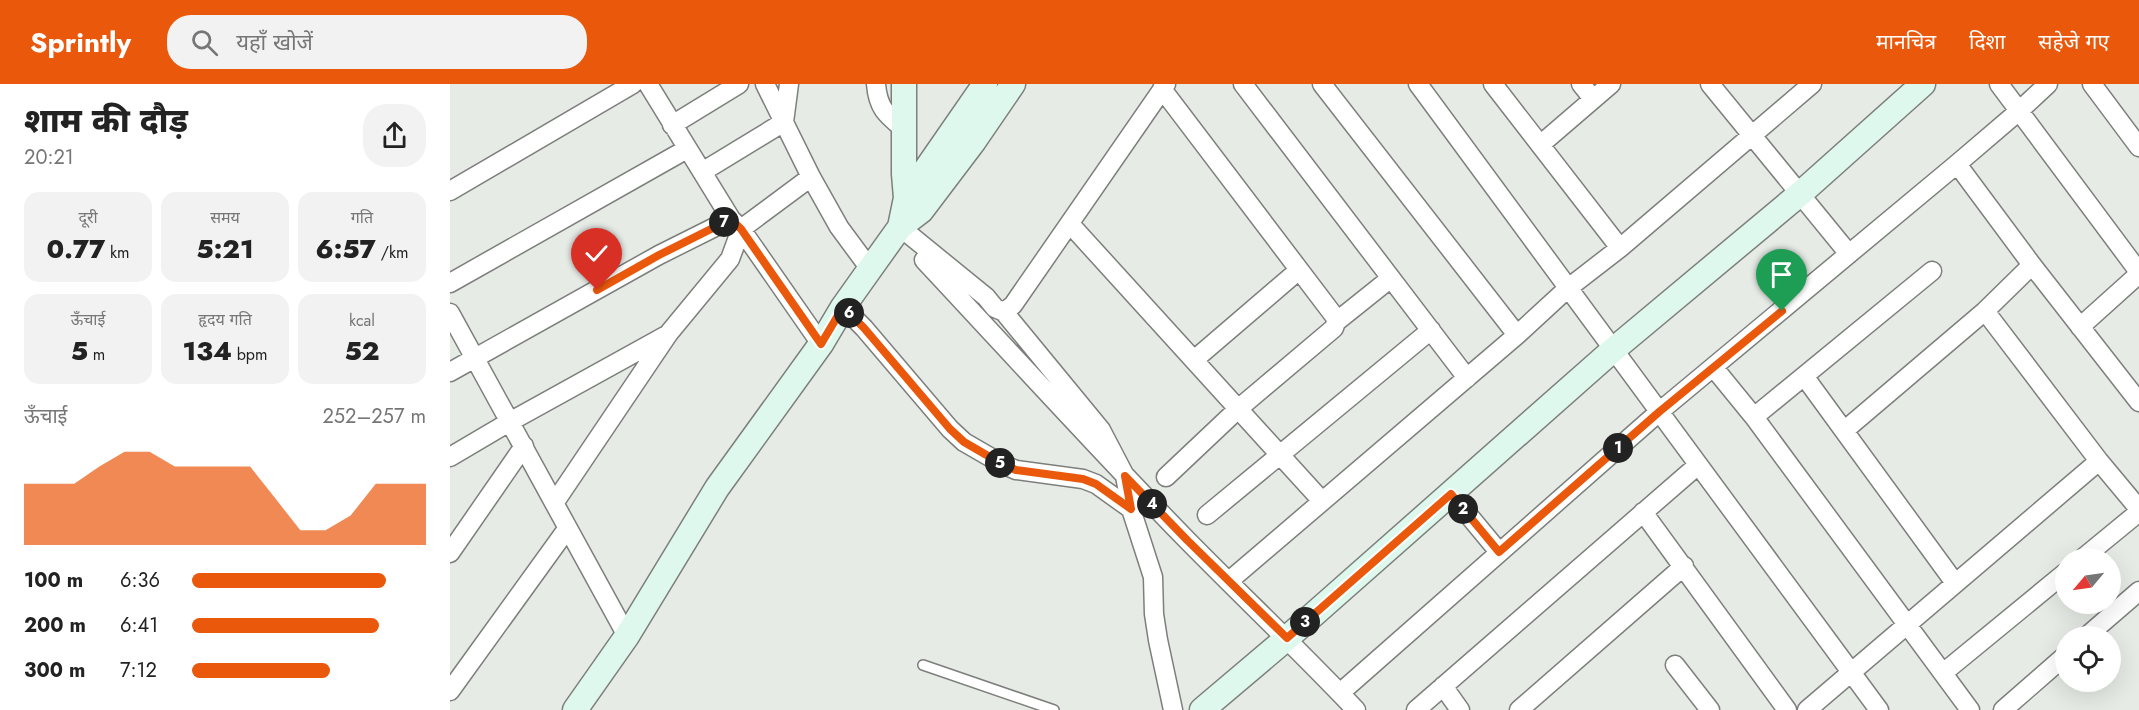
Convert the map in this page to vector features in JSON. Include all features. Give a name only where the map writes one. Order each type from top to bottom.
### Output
[{"type":"street","points":[[450,191],[633,84]]},
{"type":"street","points":[[648,84],[736,224],[821,344]]},
{"type":"street","points":[[672,125],[739,84]]},
{"type":"street","points":[[765,84],[811,177],[839,227],[870,269]]},
{"type":"street","points":[[784,122],[789,84]]},
{"type":"street","points":[[876,84],[877,96],[885,113],[905,130]]},
{"type":"street","points":[[904,84],[904,174],[914,205]]},
{"type":"street","points":[[905,130],[920,84]]},
{"type":"street","points":[[575,710],[627,636],[717,488],[821,344],[843,307],[900,227],[985,84]]},
{"type":"street","points":[[914,205],[974,141],[1013,84]]},
{"type":"street","points":[[1243,84],[1467,378]]},
{"type":"street","points":[[1322,84],[1517,335]]},
{"type":"street","points":[[1418,84],[1879,710]]},
{"type":"street","points":[[1493,84],[1620,248]]},
{"type":"street","points":[[1581,84],[1593,99]]},
{"type":"street","points":[[1540,145],[1611,84]]},
{"type":"street","points":[[1710,84],[1849,254]]},
{"type":"street","points":[[1229,581],[1568,289],[1620,248],[1812,84]]},
{"type":"street","points":[[1203,710],[1614,351],[1801,193],[1923,84]]},
{"type":"street","points":[[1999,84],[2139,273],[2080,327]]},
{"type":"street","points":[[1340,693],[1659,412],[1957,164],[2048,84]]},
{"type":"street","points":[[2092,84],[2139,147]]},
{"type":"street","points":[[1004,312],[1013,305],[1164,87],[1335,317],[1336,322]]},
{"type":"street","points":[[702,172],[784,122]]},
{"type":"street","points":[[450,283],[687,149]]},
{"type":"street","points":[[1957,164],[2032,266],[2139,402]]},
{"type":"street","points":[[450,372],[659,255],[736,224],[811,177]]},
{"type":"street","points":[[555,502],[669,333],[730,259],[736,224]]},
{"type":"street","points":[[1070,224],[1322,501]]},
{"type":"street","points":[[900,227],[986,297],[995,308],[1004,312],[1101,430],[1125,476],[1131,509],[1153,577],[1154,614],[1173,710]]},
{"type":"street","points":[[924,260],[1125,476],[1356,710]]},
{"type":"street","points":[[1845,430],[1985,311],[2032,266]]},
{"type":"street","points":[[1194,360],[1299,270]]},
{"type":"street","points":[[1754,417],[1932,271]]},
{"type":"street","points":[[1166,477],[1238,409],[1334,328],[1336,322],[1391,278]]},
{"type":"street","points":[[843,307],[964,442],[1016,470],[1083,479],[1096,484],[1131,509]]},
{"type":"street","points":[[1985,311],[2139,510],[2095,548]]},
{"type":"street","points":[[450,313],[627,636]]},
{"type":"street","points":[[1207,515],[1431,330]]},
{"type":"street","points":[[450,457],[669,333]]},
{"type":"street","points":[[1714,368],[1754,417],[1970,710]]},
{"type":"street","points":[[1804,376],[1955,583]]},
{"type":"street","points":[[450,553],[524,446]]},
{"type":"street","points":[[1807,710],[2099,461]]},
{"type":"street","points":[[1416,710],[1698,465]]},
{"type":"street","points":[[1451,494],[1499,552]]},
{"type":"street","points":[[1643,512],[1788,710]]},
{"type":"street","points":[[450,691],[567,529]]},
{"type":"street","points":[[1519,710],[1684,566]]},
{"type":"street","points":[[1943,673],[2055,581]]},
{"type":"street","points":[[2099,626],[2139,591]]},
{"type":"street","points":[[1675,665],[1710,710]]},
{"type":"street","points":[[2003,710],[2055,665]]},
{"type":"street","points":[[1443,686],[1460,710]]},
{"type":"lane","points":[[923,665],[1054,710]]},
{"type":"route","points":[[597,290],[659,255],[731,219],[741,229],[821,344],[843,307],[964,442],[1016,470],[1034,474],[1068,476],[1096,484],[1131,509],[1125,476],[1287,638],[1451,494],[1499,552],[1659,412],[1782,311]]}]
